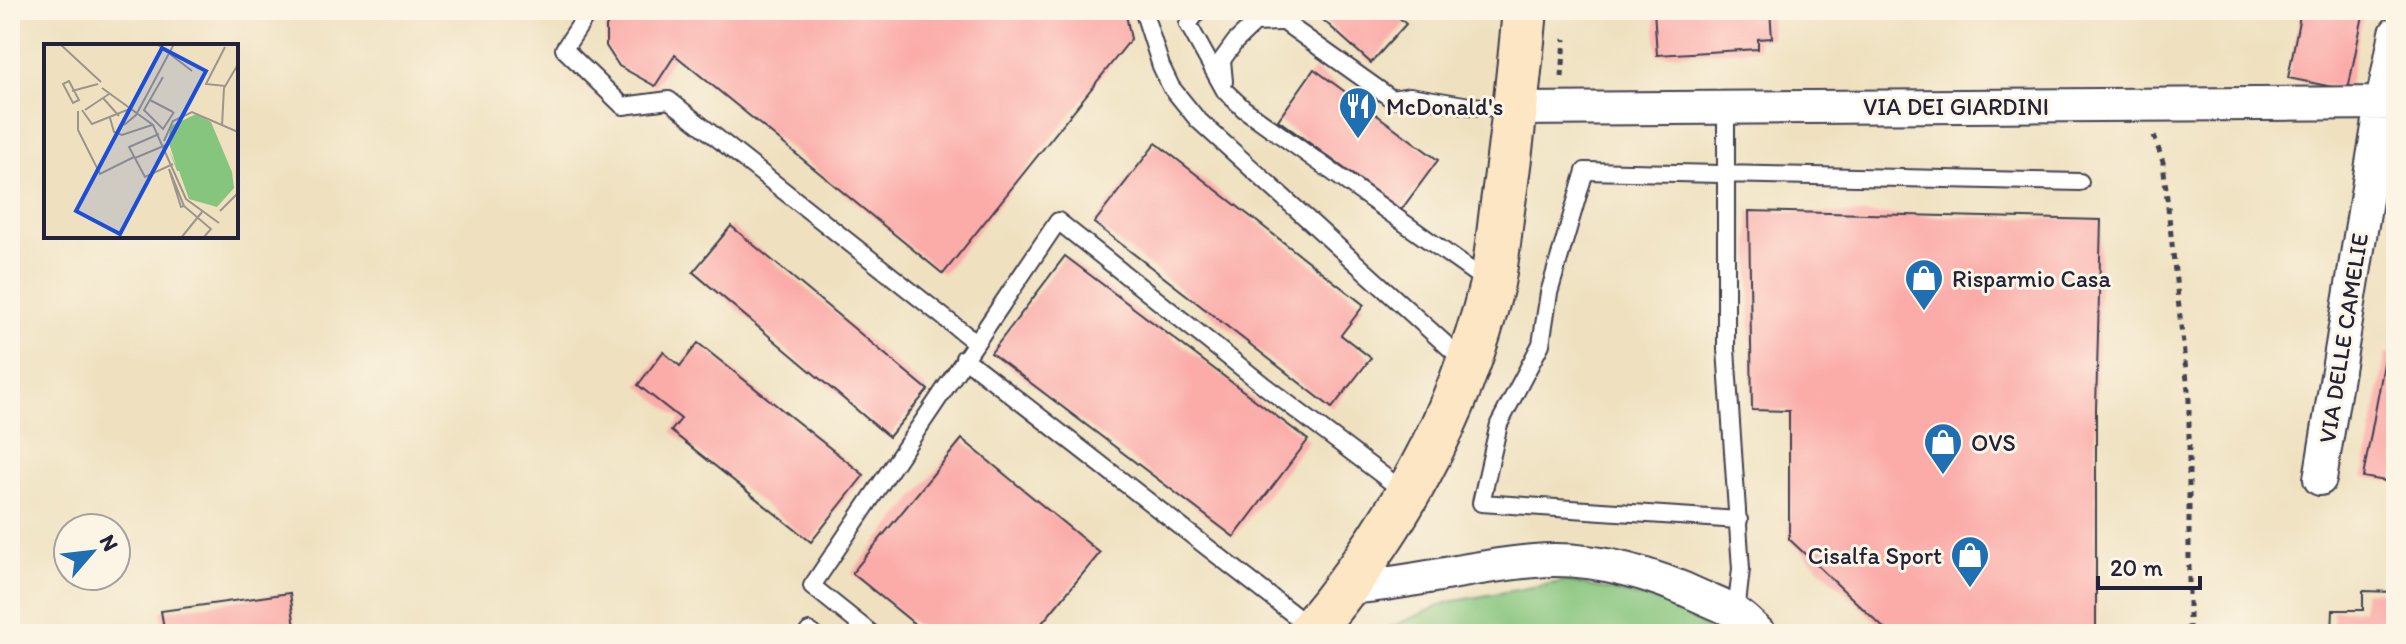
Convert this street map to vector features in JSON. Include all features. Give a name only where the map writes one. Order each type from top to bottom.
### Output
[{"type":"main road","points":[[1310,632],[1347,588],[1393,520],[1444,428],[1469,365],[1491,285],[1516,109],[1525,10]]},
{"type":"street","name":"VIA DELLE CAMELIE","points":[[2320,479],[2389,103],[2396,33]]},
{"type":"street","name":"VIA DEI GIARDINI","points":[[1516,109],[2389,103]]},
{"type":"street","points":[[1347,588],[1390,585],[1455,572],[1563,559],[1640,573],[1676,585],[1748,624]]},
{"type":"lane","points":[[590,10],[564,49],[623,106],[669,100],[975,342]]},
{"type":"lane","points":[[1143,10],[1166,76],[1197,119],[1469,365]]},
{"type":"lane","points":[[1199,10],[1188,24],[1225,91],[1244,109],[1491,285]]},
{"type":"lane","points":[[1258,10],[1284,22],[1392,99],[1410,96],[1470,106],[1516,109]]},
{"type":"lane","points":[[1225,91],[1222,60],[1235,42],[1255,23],[1284,22]]},
{"type":"lane","points":[[1726,108],[1726,349],[1741,569],[1748,624]]},
{"type":"lane","points":[[1739,520],[1481,503],[1499,424],[1541,344],[1549,293],[1585,171],[2080,182]]},
{"type":"lane","points":[[872,634],[812,586],[1058,221],[1266,387],[1407,494]]},
{"type":"lane","points":[[964,358],[1310,632]]},
{"type":"path","points":[[2142,105],[2163,162],[2189,399],[2189,634]]},
{"type":"green space","points":[[1566,581],[1668,603],[1715,634],[1374,634],[1449,602]]},
{"type":"building","points":[[614,10],[1125,10],[1131,39],[943,274],[675,55],[655,86],[619,66],[606,46],[606,27]]},
{"type":"building","points":[[1312,10],[1391,10],[1406,24],[1371,63]]},
{"type":"building","points":[[1654,10],[1770,10],[1772,38],[1758,39],[1758,49],[1657,55]]},
{"type":"building","points":[[2301,10],[2364,10],[2348,90],[2288,78]]},
{"type":"building","name":"McDonald's","points":[[1314,69],[1438,160],[1401,210],[1278,120]]},
{"type":"building","points":[[1156,143],[1364,305],[1341,335],[1371,358],[1332,408],[1094,223]]},
{"type":"building","points":[[1749,211],[2101,220],[2096,409],[2096,634],[1890,634],[1789,539],[1789,411],[1752,410]]},
{"type":"building","points":[[731,226],[928,390],[889,437],[693,272]]},
{"type":"building","points":[[1065,256],[1308,440],[1234,537],[991,353]]},
{"type":"building","points":[[698,343],[864,475],[811,542],[671,431],[681,419],[638,385],[663,352],[680,366]]},
{"type":"building","points":[[2386,353],[2396,355],[2396,483],[2363,477]]},
{"type":"building","points":[[962,439],[1100,553],[1033,634],[927,634],[852,573]]},
{"type":"building","points":[[2363,591],[2396,592],[2396,634],[2332,634],[2333,610],[2363,610]]},
{"type":"building","points":[[290,593],[296,634],[165,634],[161,611]]},
{"type":"place","name":"McDonald's","points":[[1358,140]]},
{"type":"place","name":"Risparmio Casa","points":[[1924,312]]},
{"type":"place","name":"OVS","points":[[1943,476]]},
{"type":"place","name":"Cisalfa Sport","points":[[1970,589]]}]
